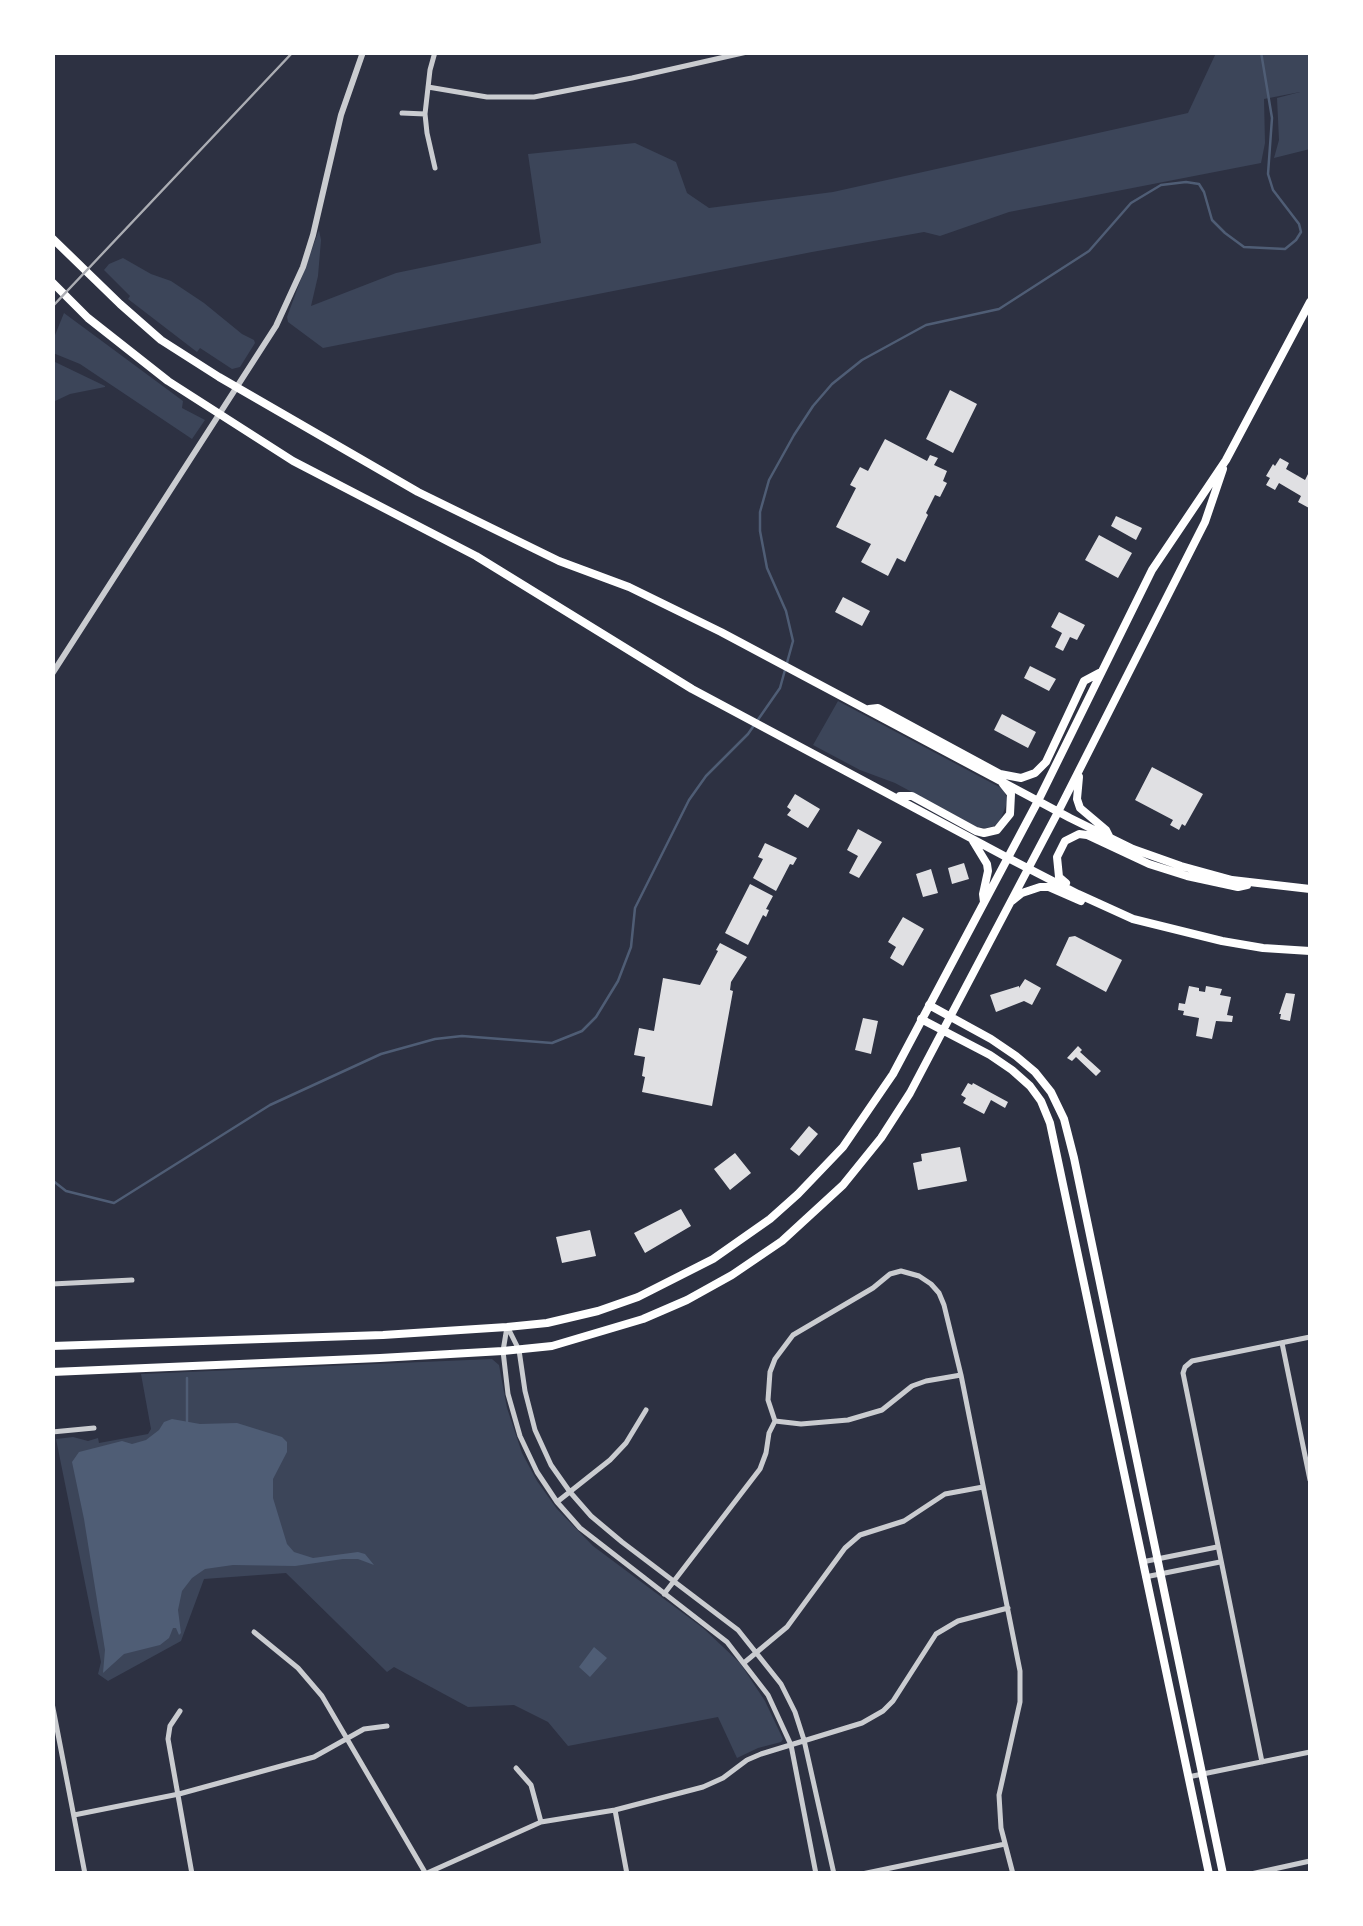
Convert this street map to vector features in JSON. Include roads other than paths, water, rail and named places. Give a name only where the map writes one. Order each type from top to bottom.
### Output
[{"type":"main road","points":[[52,238],[161,340],[418,492],[558,561],[629,587],[721,632],[1110,838],[1181,866],[1251,884],[1310,890]]},
{"type":"main road","points":[[52,282],[88,318],[168,381],[293,461],[476,556],[692,689],[1008,858],[1133,918],[1222,941],[1310,951]]},
{"type":"main road","points":[[52,1346],[382,1334],[547,1322],[637,1298],[713,1259],[770,1219],[842,1147],[894,1074],[1165,548],[1226,460],[1310,302]]},
{"type":"main road","points":[[52,1372],[552,1346],[643,1320],[687,1300],[732,1276],[782,1241],[844,1185],[910,1093],[1205,522],[1226,460]]},
{"type":"main road","points":[[1129,615],[1151,626]]},
{"type":"main road","points":[[866,709],[878,708],[1000,774],[1022,778],[1046,762],[1084,681],[1100,674]]},
{"type":"main road","points":[[1081,766],[1076,790],[1080,808],[1110,838]]},
{"type":"main road","points":[[895,796],[912,796],[976,831],[990,832],[1006,820],[1012,801],[1008,790],[995,777]]},
{"type":"main road","points":[[1078,894],[1059,876],[1056,864],[1065,841],[1080,834],[1187,876],[1238,887],[1251,884]]},
{"type":"main road","points":[[970,837],[987,864],[984,903]]},
{"type":"main road","points":[[1009,904],[1022,893],[1049,887],[1123,920],[1133,918]]},
{"type":"main road","points":[[929,1005],[1036,1072],[1064,1118],[1223,1874]]},
{"type":"main road","points":[[921,1019],[1012,1070],[1041,1101],[1050,1122],[1209,1874]]},
{"type":"main road","points":[[1041,1101],[1051,1092]]},
{"type":"main road","points":[[798,1194],[816,1212]]},
{"type":"street","points":[[52,674],[276,326],[303,267],[341,114],[363,52]]},
{"type":"street","points":[[434,168],[426,114],[435,52]]},
{"type":"street","points":[[428,87],[487,97],[534,97],[747,52]]},
{"type":"street","points":[[402,113],[426,114]]},
{"type":"street","points":[[664,1594],[760,1469],[775,1421],[768,1385],[774,1359],[784,1346],[801,1329],[890,1274],[901,1271],[919,1276],[939,1293],[944,1305],[1020,1670],[1021,1690],[999,1795],[1000,1828],[1014,1874]]},
{"type":"street","points":[[52,1284],[132,1280]]},
{"type":"street","points":[[507,1327],[519,1350],[536,1430],[551,1464],[570,1492],[591,1516],[738,1630],[781,1684],[804,1740],[834,1874]]},
{"type":"street","points":[[507,1327],[502,1351],[508,1394],[520,1436],[557,1502],[580,1528],[727,1642],[768,1695],[790,1745],[816,1874]]},
{"type":"street","points":[[1262,1762],[1182,1380],[1185,1367],[1192,1361],[1310,1337]]},
{"type":"street","points":[[1282,1343],[1310,1480]]},
{"type":"street","points":[[775,1421],[802,1424],[848,1420],[882,1410],[912,1386],[961,1375]]},
{"type":"street","points":[[557,1502],[610,1460],[626,1443],[646,1410]]},
{"type":"street","points":[[52,1432],[94,1428]]},
{"type":"street","points":[[745,1662],[787,1627],[845,1548],[860,1535],[904,1521],[946,1494],[984,1487]]},
{"type":"street","points":[[1142,1562],[1218,1547]]},
{"type":"street","points":[[1146,1578],[1220,1562]]},
{"type":"street","points":[[254,1632],[298,1668],[322,1696],[426,1873],[541,1822],[614,1810],[703,1787],[724,1778],[747,1760],[862,1723],[883,1712],[905,1686],[936,1634],[958,1622],[1008,1608]]},
{"type":"street","points":[[52,1704],[85,1874]]},
{"type":"street","points":[[180,1710],[170,1726],[168,1739],[192,1874]]},
{"type":"street","points":[[74,1815],[178,1794],[314,1757],[364,1729],[387,1726]]},
{"type":"street","points":[[1188,1777],[1310,1752]]},
{"type":"street","points":[[516,1768],[531,1785],[541,1822]]},
{"type":"street","points":[[614,1810],[627,1874]]},
{"type":"street","points":[[862,1874],[1005,1844]]},
{"type":"street","points":[[1250,1874],[1310,1861]]},
{"type":"waterway","points":[[52,1180],[66,1191],[114,1203],[270,1105],[381,1054],[435,1039],[462,1036],[552,1043],[582,1031],[596,1017],[618,981],[631,947],[635,908],[689,800],[706,776],[748,734],[780,688],[793,641],[786,611],[767,568],[760,512],[769,480],[813,406],[832,384],[862,360],[926,325],[999,309],[1089,251],[1131,203],[1161,185],[1199,184],[1212,220],[1225,233],[1244,247],[1285,249],[1301,232],[1273,190],[1268,174],[1272,118],[1261,52]]},
{"type":"waterway","points":[[187,1378],[187,1422]]},
{"type":"railway","points":[[52,307],[293,52]]}]
